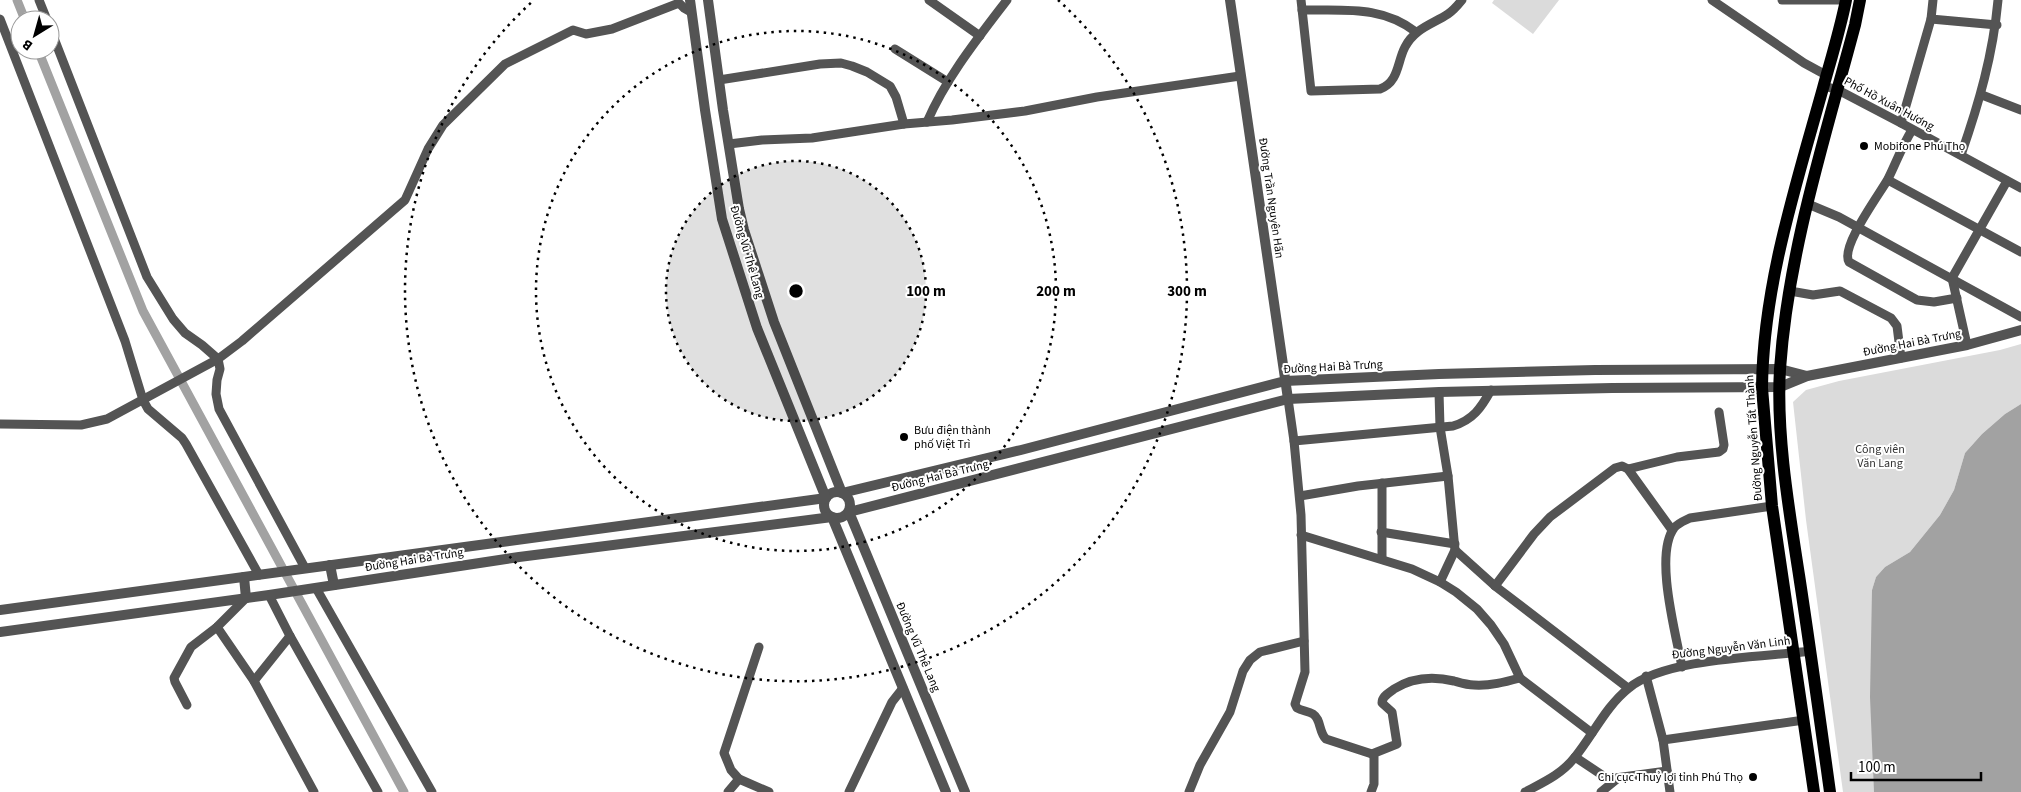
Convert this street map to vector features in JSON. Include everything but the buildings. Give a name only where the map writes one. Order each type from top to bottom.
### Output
[{"type":"main road","name":"Đường Nguyễn Tất Thành","points":[[1814,792],[1772,506],[1762,369],[1768,315],[1776,269],[1792,198],[1846,0]]},
{"type":"main road","points":[[1830,792],[1788,503],[1780,369],[1790,291],[1808,204],[1860,0]]},
{"type":"street","name":"Đường Vũ Thê Lang","points":[[690,0],[722,219],[757,328],[826,498]]},
{"type":"street","name":"Đường Vũ Thê Lang","points":[[708,0],[740,214],[774,322],[842,492]]},
{"type":"street","points":[[929,0],[980,36]]},
{"type":"street","points":[[927,122],[948,82],[1007,0]]},
{"type":"street","name":"Đường Trần Nguyên Hãn","points":[[1230,0],[1288,399]]},
{"type":"street","points":[[1416,32],[1403,22],[1382,14],[1301,5],[1311,92],[1387,86],[1394,79],[1405,46],[1416,32],[1430,22],[1447,15],[1462,0]]},
{"type":"street","name":"Phố Hồ Xuân Hương","points":[[1712,0],[1804,63],[1838,90],[2021,188]]},
{"type":"street","points":[[1782,0],[1846,0]]},
{"type":"street","points":[[1901,123],[1931,19],[1933,0]]},
{"type":"street","points":[[1961,155],[1982,95],[1996,25],[1998,0]]},
{"type":"street","points":[[0,424],[81,425],[107,419],[203,368],[242,341],[406,200],[428,149],[443,125],[505,64],[573,30],[586,34],[612,29],[679,3],[692,12]]},
{"type":"street","points":[[0,19],[118,323],[143,400],[148,409],[182,438],[186,444],[259,575]]},
{"type":"street","points":[[1931,19],[1996,25]]},
{"type":"street","points":[[895,49],[948,82]]},
{"type":"street","points":[[60,54],[147,277],[173,319],[185,334],[218,359],[220,369],[216,394],[219,409],[305,568]]},
{"type":"street","points":[[719,80],[820,64],[841,63],[867,72],[890,86],[896,97],[904,124]]},
{"type":"street","points":[[729,144],[762,140],[812,138],[904,124],[1025,111],[1097,97],[1240,76]]},
{"type":"street","points":[[1982,95],[2021,110]]},
{"type":"street","points":[[1912,130],[1888,180],[1858,228],[1847,253],[1847,258],[1849,262],[1917,300],[1934,302],[1957,298]]},
{"type":"street","points":[[1888,180],[2021,252]]},
{"type":"street","points":[[1967,344],[1952,278],[1978,229],[2007,181]]},
{"type":"street","points":[[1808,204],[1839,216],[2021,317]]},
{"type":"street","points":[[722,219],[740,214]]},
{"type":"street","points":[[1790,291],[1813,294],[1840,291],[1892,318],[1897,326],[1901,358]]},
{"type":"street","name":"Đường Hai Bà Trưng","points":[[849,512],[1288,399],[1490,390],[1780,387],[1807,376],[1967,344],[2021,330]]},
{"type":"street","name":"Đường Hai Bà Trưng","points":[[842,492],[1021,450],[1285,381],[1439,374],[1762,369],[1780,369],[1807,376]]},
{"type":"street","points":[[1294,441],[1453,426],[1470,419],[1481,408],[1490,390]]},
{"type":"street","points":[[1439,392],[1440,427],[1448,476],[1455,547],[1440,582]]},
{"type":"street","points":[[1288,399],[1300,496],[1304,672],[1303,681],[1297,694],[1297,708],[1316,717],[1323,737],[1326,739],[1372,754],[1397,744],[1392,712],[1382,703],[1382,699],[1397,687],[1413,680],[1430,677],[1472,685],[1494,684],[1520,678]]},
{"type":"street","points":[[1628,469],[1677,458],[1719,452],[1723,449],[1724,445],[1718,412]]},
{"type":"street","points":[[1495,586],[1534,534],[1550,517],[1615,468],[1622,466],[1628,469],[1672,530]]},
{"type":"street","points":[[1300,496],[1382,483],[1448,476]]},
{"type":"street","points":[[1382,483],[1382,559]]},
{"type":"street","points":[[832,517],[841,518],[849,512],[850,501],[842,492],[833,492],[826,498],[824,509],[832,517],[946,792]]},
{"type":"street","name":"Đường Hai Bà Trưng","points":[[0,610],[826,498]]},
{"type":"street","points":[[1682,666],[1665,568],[1666,548],[1672,530],[1679,523],[1690,518],[1772,506]]},
{"type":"street","name":"Đường Vũ Thê Lang","points":[[849,512],[965,792]]},
{"type":"street","name":"Đường Hai Bà Trưng","points":[[0,632],[269,595],[536,555],[832,517]]},
{"type":"street","points":[[1381,532],[1455,547],[1495,586],[1628,688]]},
{"type":"street","points":[[1301,535],[1412,569],[1440,582],[1477,609],[1491,625],[1504,644],[1520,678],[1592,733]]},
{"type":"street","points":[[330,565],[334,585]]},
{"type":"street","points":[[188,705],[174,678],[191,647],[217,627],[246,598],[244,577]]},
{"type":"street","points":[[316,588],[432,792]]},
{"type":"street","points":[[269,595],[378,792]]},
{"type":"street","points":[[217,627],[254,681],[314,792]]},
{"type":"street","points":[[254,681],[290,636]]},
{"type":"street","points":[[1193,790],[1200,765],[1230,712],[1243,671],[1250,660],[1260,652],[1304,641]]},
{"type":"street","points":[[759,648],[724,753],[731,770],[739,779],[770,792]]},
{"type":"street","name":"Đường Nguyễn Văn Linh","points":[[1525,792],[1562,771],[1628,688],[1646,676],[1682,666],[1810,651]]},
{"type":"street","points":[[1646,676],[1663,740],[1670,792]]},
{"type":"street","points":[[849,792],[892,702],[903,688]]},
{"type":"street","points":[[1663,740],[1804,720]]},
{"type":"street","points":[[1371,792],[1374,784],[1374,757],[1372,754]]},
{"type":"street","points":[[1575,757],[1600,776],[1608,779],[1667,771]]},
{"type":"street","points":[[728,792],[739,779]]},
{"type":"street","points":[[1601,792],[1617,779]]},
{"type":"green space","points":[[1494,0],[1559,0],[1533,34],[1492,3]]},
{"type":"green space","name":"Công viên Văn Lang","points":[[2021,344],[2021,404],[2005,414],[1982,434],[1965,453],[1954,490],[1940,515],[1910,552],[1885,567],[1876,577],[1872,590],[1874,792],[1843,792],[1806,520],[1793,402],[1806,390],[1839,381],[2000,350]]},
{"type":"shaded area","points":[[2021,404],[2021,792],[1874,792],[1870,697],[1872,590],[1876,577],[1885,567],[1910,552],[1940,515],[1954,490],[1965,453],[1982,434],[2005,414]]},
{"type":"waterway","points":[[17,0],[21,10]]},
{"type":"waterway","points":[[42,60],[143,311],[404,792]]},
{"type":"place","name":"Mobifone Phú Thọ","points":[[1864,146]]},
{"type":"place","name":"Bưu điện thành phố Việt Trì","points":[[904,437]]},
{"type":"place","name":"Chi cục Thuỷ lợi tỉnh Phú Thọ","points":[[1753,777]]}]
